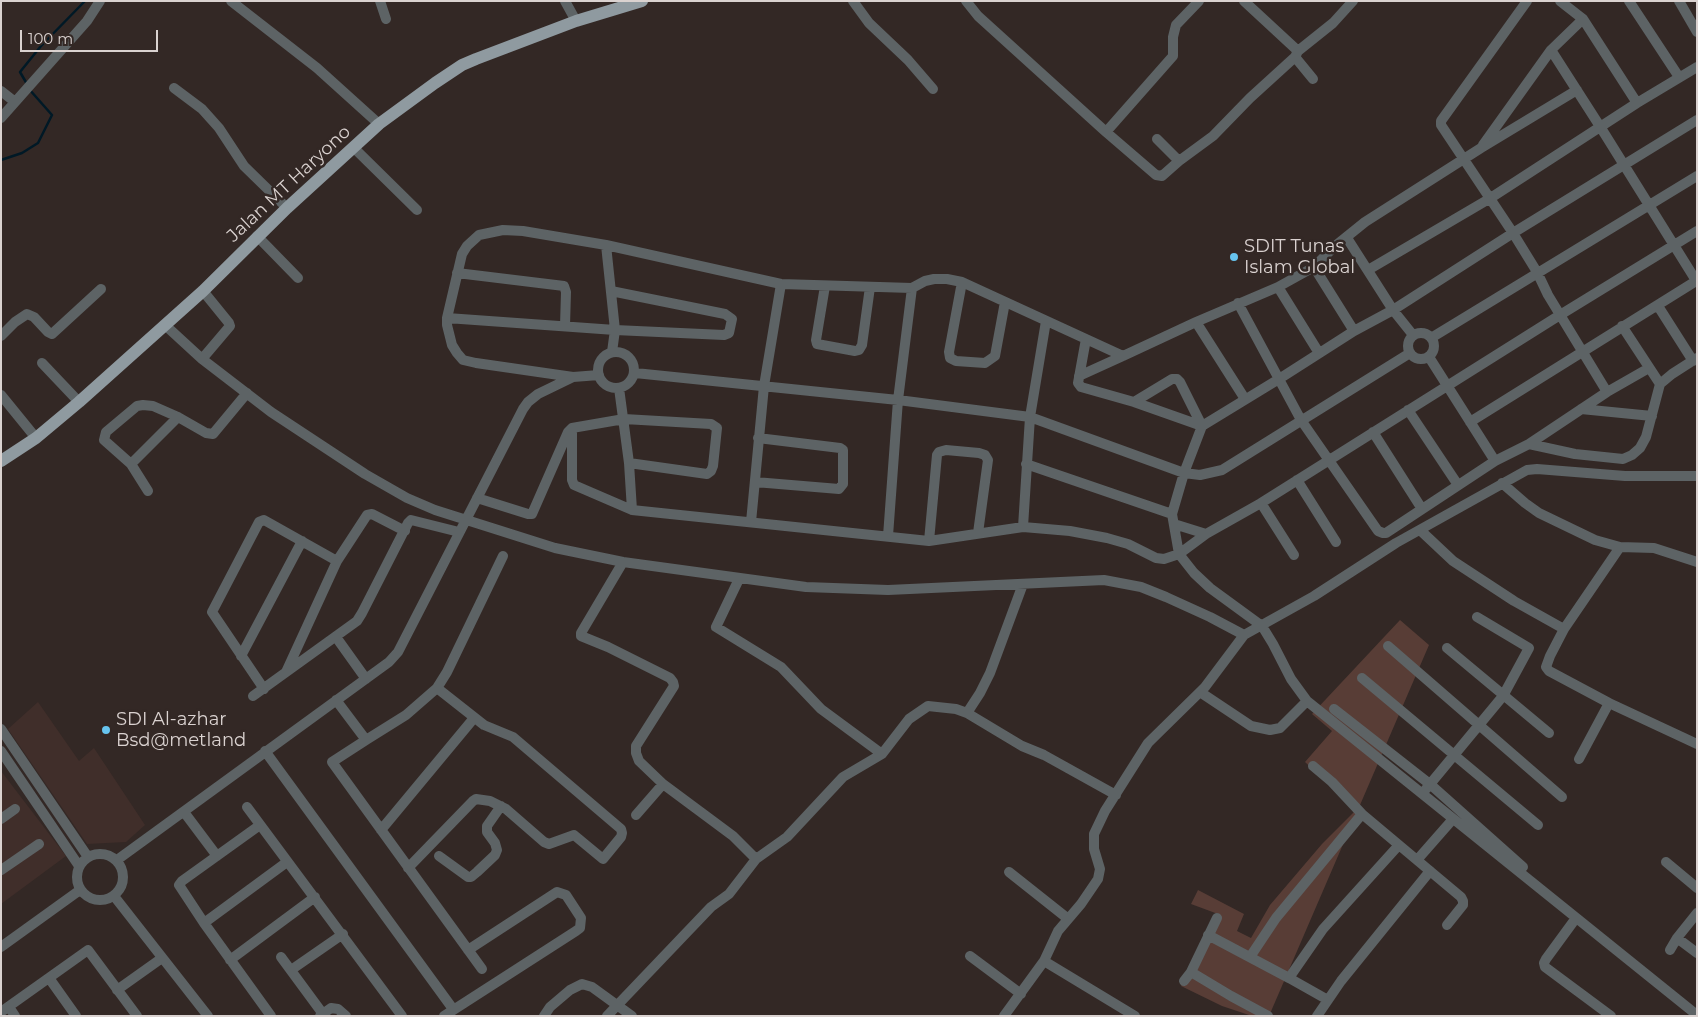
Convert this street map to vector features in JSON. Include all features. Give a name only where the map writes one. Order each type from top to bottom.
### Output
[{"type":"main road","name":"Jalan MT Haryono","points":[[1,461],[36,438],[79,402],[203,291],[257,236],[379,124],[435,82],[462,65],[576,21],[642,1]]},
{"type":"street","points":[[1,118],[86,21],[100,1]]},
{"type":"street","points":[[231,1],[317,68],[379,124]]},
{"type":"street","points":[[380,1],[386,19]]},
{"type":"street","points":[[565,1],[576,21]]},
{"type":"street","points":[[853,1],[869,23],[908,60],[933,90]]},
{"type":"street","points":[[966,1],[978,16],[1106,132],[1156,175],[1162,176],[1213,136],[1296,54],[1333,23],[1353,1]]},
{"type":"street","points":[[1106,132],[1173,56],[1173,37],[1176,25],[1199,1]]},
{"type":"street","points":[[1244,1],[1296,54],[1313,79]]},
{"type":"street","points":[[1527,1],[1441,121],[1441,125],[1513,233],[1607,392]]},
{"type":"street","points":[[1560,1],[1583,19],[1637,103]]},
{"type":"street","points":[[1629,1],[1679,77]]},
{"type":"street","points":[[1679,1],[1697,32]]},
{"type":"street","points":[[1481,148],[1551,50],[1583,19]]},
{"type":"street","points":[[1470,422],[1622,326],[1696,282],[1551,50]]},
{"type":"street","points":[[1368,270],[1489,199],[1637,103],[1697,67]]},
{"type":"street","points":[[174,88],[202,110],[219,128],[244,166],[287,208]]},
{"type":"street","points":[[1079,376],[1238,303],[1278,287],[1314,267],[1334,247],[1366,222],[1481,148],[1577,90]]},
{"type":"street","points":[[1,91],[14,102]]},
{"type":"street","points":[[1697,120],[1623,164],[1393,310],[1354,331],[1202,426],[1184,473],[1173,519],[1179,554],[1194,573],[1210,588],[1262,626],[1291,679],[1307,701],[1697,1015]]},
{"type":"street","points":[[1157,139],[1179,161]]},
{"type":"street","points":[[353,148],[417,210]]},
{"type":"street","points":[[1431,338],[1537,272],[1649,207],[1697,176]]},
{"type":"street","points":[[599,375],[573,378],[463,360],[452,345],[447,318],[462,254],[467,246],[479,235],[503,230],[523,231],[606,245],[781,284],[912,288],[925,281],[946,279],[962,282],[1122,356]]},
{"type":"street","points":[[572,428],[572,480],[574,485],[632,510],[929,541],[1023,527],[1107,538],[1128,544],[1160,559],[1179,554],[1206,534],[1261,503],[1697,231]]},
{"type":"street","points":[[257,236],[298,278]]},
{"type":"street","points":[[1347,238],[1393,310],[1413,335]]},
{"type":"street","points":[[606,245],[615,330],[612,352]]},
{"type":"street","points":[[1314,267],[1354,331]]},
{"type":"street","points":[[457,273],[564,286],[566,292],[565,326]]},
{"type":"street","points":[[962,282],[948,352],[950,358],[956,361],[985,363],[995,356],[1005,302]]},
{"type":"street","points":[[751,522],[764,386],[781,284]]},
{"type":"street","points":[[825,286],[816,340],[817,344],[856,351],[860,350],[862,345],[870,287]]},
{"type":"street","points":[[1278,287],[1319,353]]},
{"type":"street","points":[[888,536],[898,400],[912,288]]},
{"type":"street","points":[[1,336],[15,322],[27,314],[34,317],[52,334],[101,289]]},
{"type":"street","points":[[202,359],[230,326],[203,291]]},
{"type":"street","points":[[447,318],[615,330],[724,335],[729,333],[732,319],[725,314],[611,291]]},
{"type":"street","points":[[1238,303],[1301,420],[1378,531],[1386,533],[1495,461],[1528,444],[1607,392],[1649,368]]},
{"type":"street","points":[[1528,444],[1576,454],[1624,459],[1640,448],[1646,437],[1660,384],[1695,360],[1658,306]]},
{"type":"street","points":[[1023,527],[1030,417],[1046,321]]},
{"type":"street","points":[[1196,322],[1245,399]]},
{"type":"street","points":[[164,325],[202,359],[317,443],[407,498],[435,510],[555,548],[623,562],[806,587],[888,590],[1104,580],[1141,587],[1210,617],[1244,635]]},
{"type":"street","points":[[1622,326],[1660,384]]},
{"type":"street","points":[[1423,333],[1431,338],[1434,348],[1429,357],[1418,359],[1410,353],[1408,344],[1413,335],[1423,333]]},
{"type":"street","points":[[1086,339],[1078,383],[1081,387],[1134,402],[1202,426]]},
{"type":"street","points":[[612,352],[621,353],[629,357],[634,364],[634,373],[629,383],[619,388],[612,388],[606,385],[599,375],[598,368],[601,361],[612,352]]},
{"type":"street","points":[[634,373],[898,400],[1030,417],[1184,473],[1200,475],[1222,470],[1410,353]]},
{"type":"street","points":[[1429,357],[1495,461]]},
{"type":"street","points":[[42,363],[79,402]]},
{"type":"street","points":[[117,860],[389,662],[398,652],[522,409],[538,394],[573,378]]},
{"type":"street","points":[[1134,402],[1172,379],[1177,379],[1202,426]]},
{"type":"street","points":[[619,388],[629,463],[632,510]]},
{"type":"street","points":[[148,491],[131,464],[104,440],[106,432],[137,406],[153,406],[178,417],[206,434],[213,434],[247,393]]},
{"type":"street","points":[[1,395],[36,438]]},
{"type":"street","points":[[1581,409],[1652,416]]},
{"type":"street","points":[[1408,410],[1458,485]]},
{"type":"street","points":[[131,464],[178,417]]},
{"type":"street","points":[[477,498],[532,514],[568,432],[572,428],[624,420],[711,424],[717,428],[713,466],[707,474],[629,463]]},
{"type":"street","points":[[1373,432],[1422,509]]},
{"type":"street","points":[[754,482],[839,489],[843,484],[843,450],[840,448],[758,438]]},
{"type":"street","points":[[929,541],[937,455],[939,452],[946,450],[979,453],[985,455],[988,460],[978,534]]},
{"type":"street","points":[[1026,464],[1173,519],[1206,534]]},
{"type":"street","points":[[1004,1016],[1044,961],[1058,931],[1067,918],[1081,904],[1098,878],[1100,869],[1094,849],[1094,834],[1105,811],[1148,743],[1200,692],[1244,635],[1521,472],[1532,469],[1626,476],[1697,476]]},
{"type":"street","points":[[1297,480],[1336,542]]},
{"type":"street","points":[[1502,483],[1539,513],[1595,540],[1620,547],[1654,548],[1697,562]]},
{"type":"street","points":[[1261,503],[1294,554]]},
{"type":"street","points":[[285,673],[337,561],[366,517],[370,514],[405,531]]},
{"type":"street","points":[[264,689],[212,612],[259,522],[264,520],[337,561]]},
{"type":"street","points":[[253,696],[357,620],[411,520],[459,532]]},
{"type":"street","points":[[1420,530],[1453,561],[1514,601],[1564,629]]},
{"type":"street","points":[[241,656],[302,542]]},
{"type":"street","points":[[1620,547],[1564,629],[1546,667],[1549,671],[1609,703],[1697,744]]},
{"type":"street","points":[[482,969],[332,762],[406,716],[437,688],[447,672],[503,556]]},
{"type":"street","points":[[623,562],[581,636],[608,647],[670,678],[674,682],[674,686],[636,746],[639,761],[663,784],[727,831],[756,859]]},
{"type":"street","points":[[739,579],[716,627],[781,666],[821,709],[882,754]]},
{"type":"street","points":[[967,713],[990,673],[1023,584]]},
{"type":"street","points":[[1422,794],[1503,696],[1529,648],[1477,617]]},
{"type":"street","points":[[336,637],[366,679]]},
{"type":"street","points":[[1388,646],[1562,797]]},
{"type":"street","points":[[1447,648],[1549,733]]},
{"type":"street","points":[[1362,678],[1538,825]]},
{"type":"street","points":[[408,868],[476,799],[490,801],[501,806],[544,842],[554,843],[574,835],[603,859],[622,833],[621,829],[513,737],[484,725],[437,688]]},
{"type":"street","points":[[1200,692],[1251,726],[1270,730],[1280,728],[1307,701]]},
{"type":"street","points":[[336,700],[366,740]]},
{"type":"street","points":[[1579,759],[1609,703]]},
{"type":"street","points":[[607,1016],[711,907],[729,894],[756,859],[787,836],[843,777],[882,754],[908,719],[928,706],[956,709],[967,713],[1022,746],[1044,755],[1116,795]]},
{"type":"street","points":[[1334,709],[1431,785],[1524,867]]},
{"type":"street","points":[[381,830],[474,718]]},
{"type":"street","points":[[1,729],[88,857]]},
{"type":"street","points":[[1,751],[79,866]]},
{"type":"street","points":[[265,751],[453,1009]]},
{"type":"street","points":[[9,762],[19,756]]},
{"type":"street","points":[[1313,766],[1332,782],[1362,814],[1453,890],[1463,901],[1463,905],[1447,925]]},
{"type":"street","points":[[636,815],[663,784]]},
{"type":"street","points":[[439,856],[469,877],[477,872],[497,850],[495,843],[487,832],[487,826],[501,806]]},
{"type":"street","points":[[247,807],[402,1016]]},
{"type":"street","points":[[1,819],[15,809]]},
{"type":"street","points":[[184,812],[217,856]]},
{"type":"street","points":[[1250,958],[1276,918],[1362,814]]},
{"type":"street","points":[[1417,860],[1453,819]]},
{"type":"street","points":[[260,825],[179,885],[271,1016]]},
{"type":"street","points":[[1,870],[39,844]]},
{"type":"street","points":[[1289,978],[1323,929],[1398,846]]},
{"type":"street","points":[[103,854],[117,860],[123,872],[122,885],[114,896],[102,900],[90,898],[80,890],[76,874],[79,866],[88,857],[103,854]]},
{"type":"street","points":[[204,923],[287,862]]},
{"type":"street","points":[[1666,862],[1697,888]]},
{"type":"street","points":[[1317,1016],[1340,981],[1430,871]]},
{"type":"street","points":[[1009,872],[1067,918]]},
{"type":"street","points":[[1,947],[80,890]]},
{"type":"street","points":[[444,1016],[580,928],[581,918],[566,895],[557,892],[468,950]]},
{"type":"street","points":[[114,896],[208,1016]]},
{"type":"street","points":[[230,960],[315,897]]},
{"type":"street","points":[[1670,950],[1697,913]]},
{"type":"street","points":[[1184,981],[1191,972],[1217,918]]},
{"type":"street","points":[[1576,918],[1546,958],[1545,967],[1611,1016]]},
{"type":"street","points":[[291,970],[343,934]]},
{"type":"street","points":[[1208,935],[1328,1000]]},
{"type":"street","points":[[1677,938],[1697,952]]},
{"type":"street","points":[[8,1012],[49,978],[88,950],[137,1016]]},
{"type":"street","points":[[970,956],[1021,994]]},
{"type":"street","points":[[280,957],[322,1015],[331,1008],[338,1008],[346,1016]]},
{"type":"street","points":[[117,990],[162,958]]},
{"type":"street","points":[[1044,961],[1135,1016]]},
{"type":"street","points":[[1191,972],[1268,1016]]},
{"type":"street","points":[[49,978],[76,1016]]},
{"type":"street","points":[[544,1016],[550,1007],[570,990],[582,984],[592,987],[632,1016]]},
{"type":"street","points":[[1679,1016],[1686,1006]]},
{"type":"shaded area","points":[[1400,620],[1429,645],[1269,1016],[1252,1016],[1222,1006],[1181,986],[1218,914],[1191,904],[1198,890],[1244,914],[1237,931],[1251,938],[1270,905],[1322,844],[1355,811],[1347,801],[1305,762],[1332,731],[1312,714]]},
{"type":"shaded area","points":[[38,702],[79,761],[94,748],[145,825],[126,842],[87,844],[8,729]]},
{"type":"shaded area","points":[[1,771],[66,856],[1,904]]},
{"type":"waterway","points":[[27,84],[20,72],[41,46],[85,1]]},
{"type":"waterway","points":[[1,160],[22,153],[38,143],[52,115],[29,89]]},
{"type":"place","name":"SDIT Tunas Islam Global","points":[[1234,257]]},
{"type":"place","name":"SDI Al-azhar Bsd@metland","points":[[106,730]]}]
